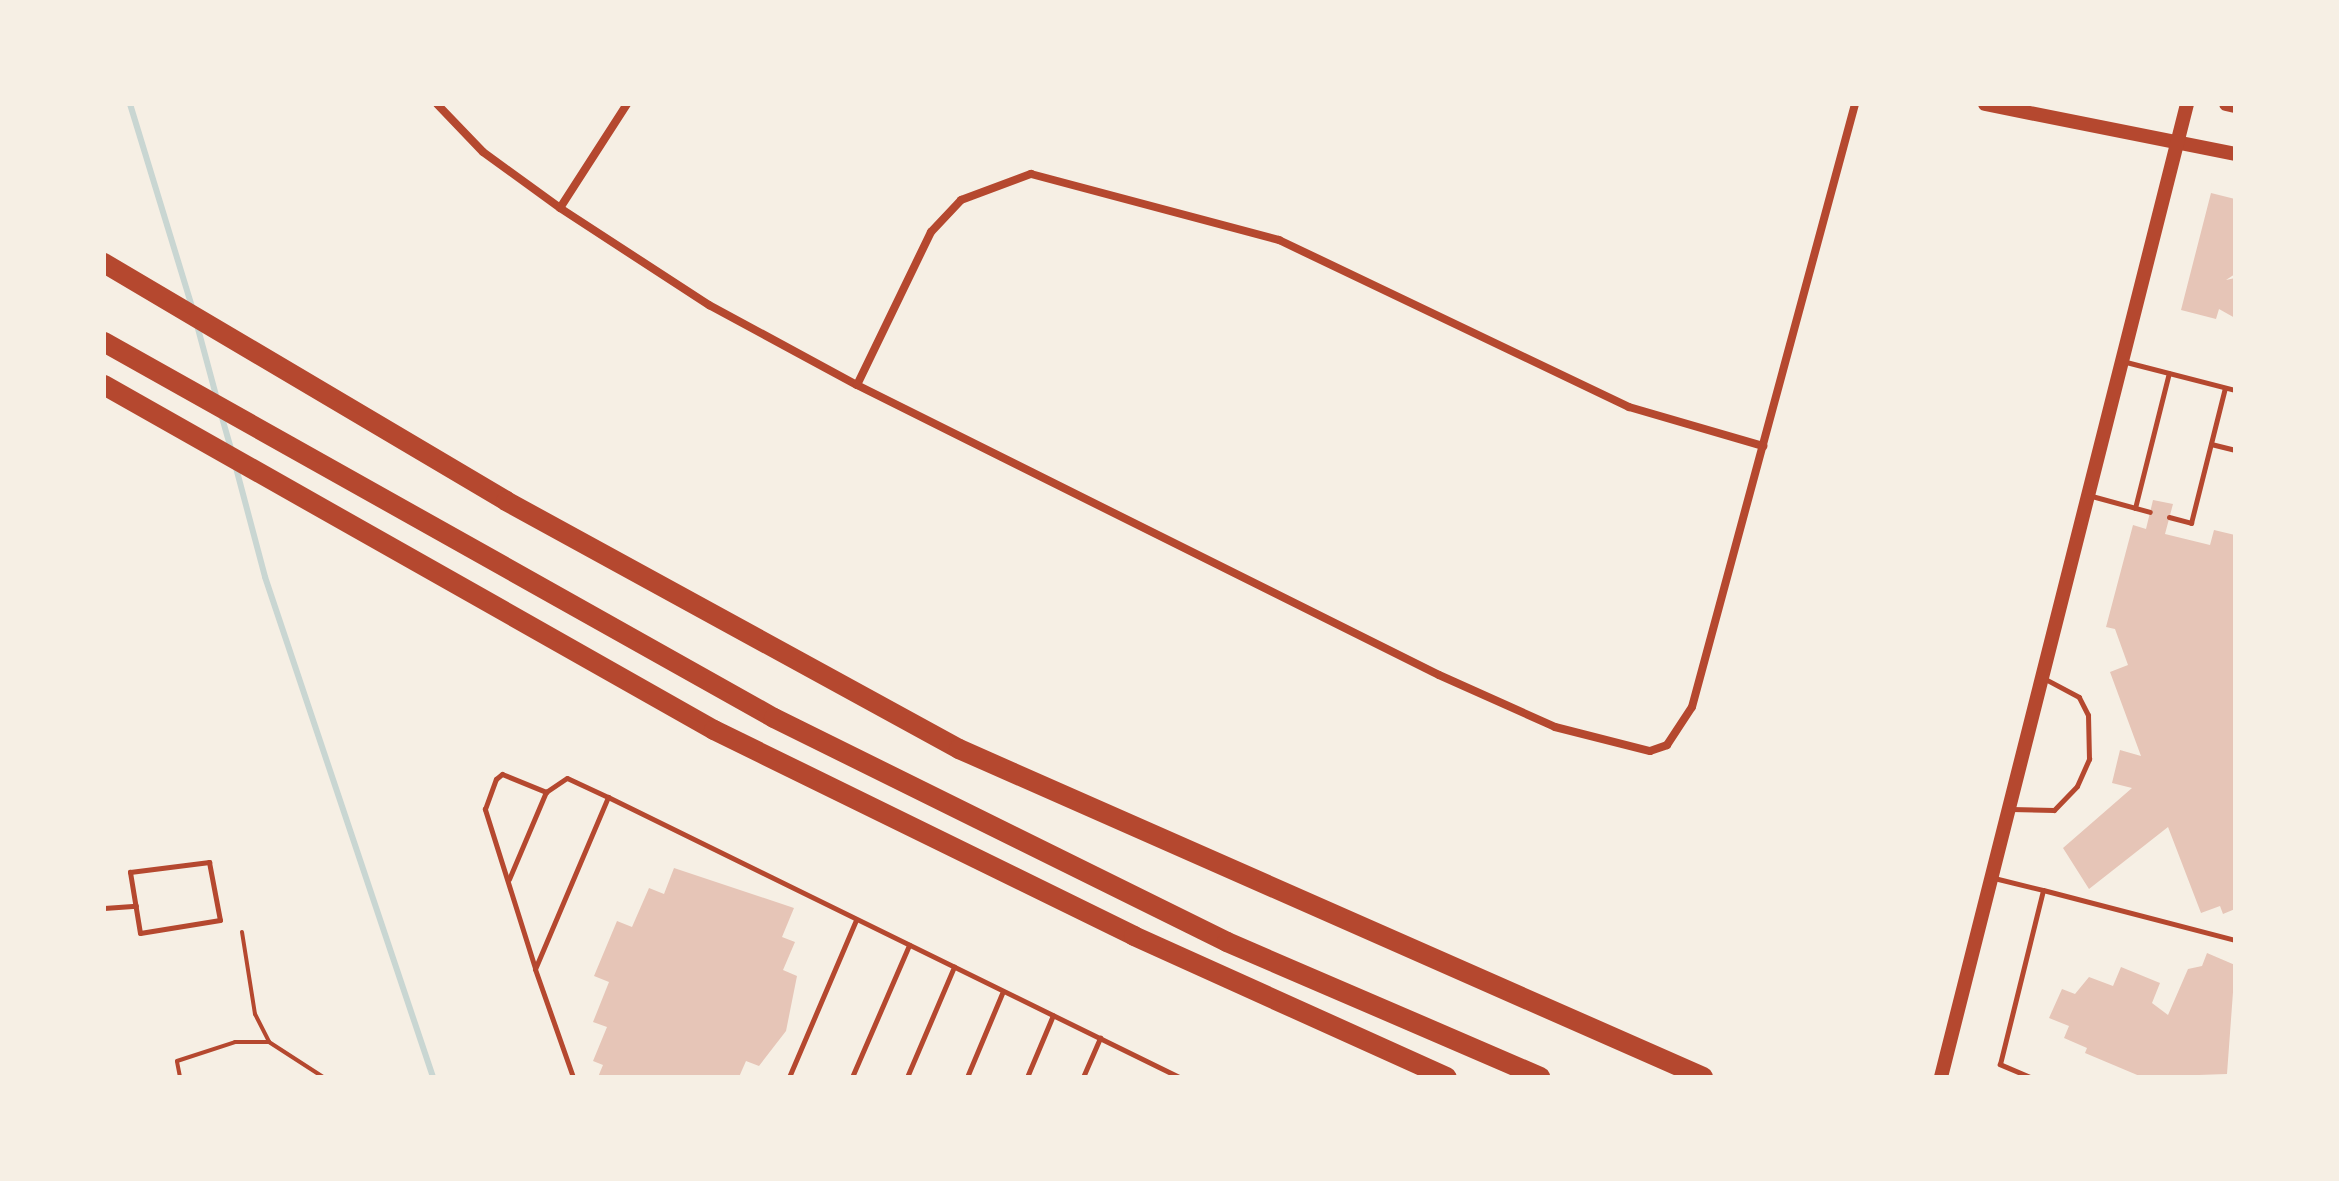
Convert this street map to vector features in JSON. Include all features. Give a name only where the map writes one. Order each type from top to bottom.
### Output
[{"type":"highway","points":[[104,263],[506,501],[959,749],[1703,1077]]},
{"type":"highway","points":[[104,342],[774,718],[1227,942],[1540,1077]]},
{"type":"highway","points":[[108,388],[386,551],[714,730],[1134,936],[1447,1077]]},
{"type":"street","points":[[437,104],[483,152],[560,208],[709,305],[857,385],[1468,688],[1624,749],[1667,745],[1692,707],[1855,104]]},
{"type":"street","points":[[560,208],[627,104]]},
{"type":"street","points":[[1985,104],[2178,140],[2235,154]]},
{"type":"street","points":[[1941,1077],[2187,104]]},
{"type":"street","points":[[2226,104],[2235,106]]},
{"type":"street","points":[[857,385],[931,232],[961,200],[1031,174],[1279,240],[1629,407],[1763,446]]},
{"type":"lane","points":[[2121,361],[2235,390]]},
{"type":"lane","points":[[2135,508],[2169,373]]},
{"type":"lane","points":[[2169,517],[2191,523],[2225,388]]},
{"type":"lane","points":[[2211,444],[2235,450]]},
{"type":"lane","points":[[2087,495],[2150,512]]},
{"type":"lane","points":[[2008,808],[2054,810],[2077,786],[2089,759],[2088,715],[2079,697],[2041,678]]},
{"type":"lane","points":[[546,792],[502,774],[496,779],[485,809],[535,969],[573,1077]]},
{"type":"lane","points":[[508,881],[546,792],[567,778],[1179,1077]]},
{"type":"lane","points":[[535,969],[608,797]]},
{"type":"lane","points":[[209,862],[220,920],[140,933],[136,906],[130,872],[209,862]]},
{"type":"lane","points":[[1990,877],[2235,940]]},
{"type":"lane","points":[[2030,1077],[2000,1064],[2043,890]]},
{"type":"lane","points":[[104,908],[136,906]]},
{"type":"lane","points":[[789,1077],[856,919]]},
{"type":"lane","points":[[852,1077],[909,945]]},
{"type":"lane","points":[[907,1077],[954,967]]},
{"type":"lane","points":[[967,1077],[1003,991]]},
{"type":"lane","points":[[1027,1077],[1053,1015]]},
{"type":"lane","points":[[1083,1077],[1100,1038]]},
{"type":"path","points":[[242,932],[255,1014],[269,1042],[323,1077]]},
{"type":"path","points":[[180,1077],[177,1061],[235,1042],[269,1042]]},
{"type":"building","points":[[2211,193],[2235,199],[2235,274],[2226,280],[2235,278],[2235,318],[2219,309],[2216,319],[2181,310]]},
{"type":"building","points":[[2153,500],[2173,504],[2165,534],[2210,545],[2214,530],[2235,535],[2235,909],[2223,914],[2220,906],[2201,913],[2168,827],[2089,889],[2063,848],[2132,788],[2112,783],[2120,750],[2141,756],[2110,672],[2128,665],[2115,629],[2106,627],[2133,525],[2146,529]]},
{"type":"building","points":[[674,868],[794,908],[782,937],[795,942],[783,970],[797,976],[786,1031],[759,1066],[746,1061],[739,1077],[598,1077],[603,1065],[593,1061],[607,1027],[593,1022],[609,982],[594,976],[617,921],[632,927],[649,888],[664,894]]},
{"type":"building","points":[[2207,953],[2235,965],[2227,1074],[2142,1077],[2085,1053],[2087,1048],[2064,1038],[2069,1026],[2049,1018],[2062,989],[2075,994],[2089,977],[2113,986],[2121,967],[2160,983],[2152,1003],[2168,1015],[2188,969],[2202,966]]},
{"type":"waterway","points":[[130,104],[193,310]]},
{"type":"waterway","points":[[197,325],[217,399]]},
{"type":"waterway","points":[[221,414],[231,449]]},
{"type":"waterway","points":[[235,464],[265,577],[433,1077]]}]
